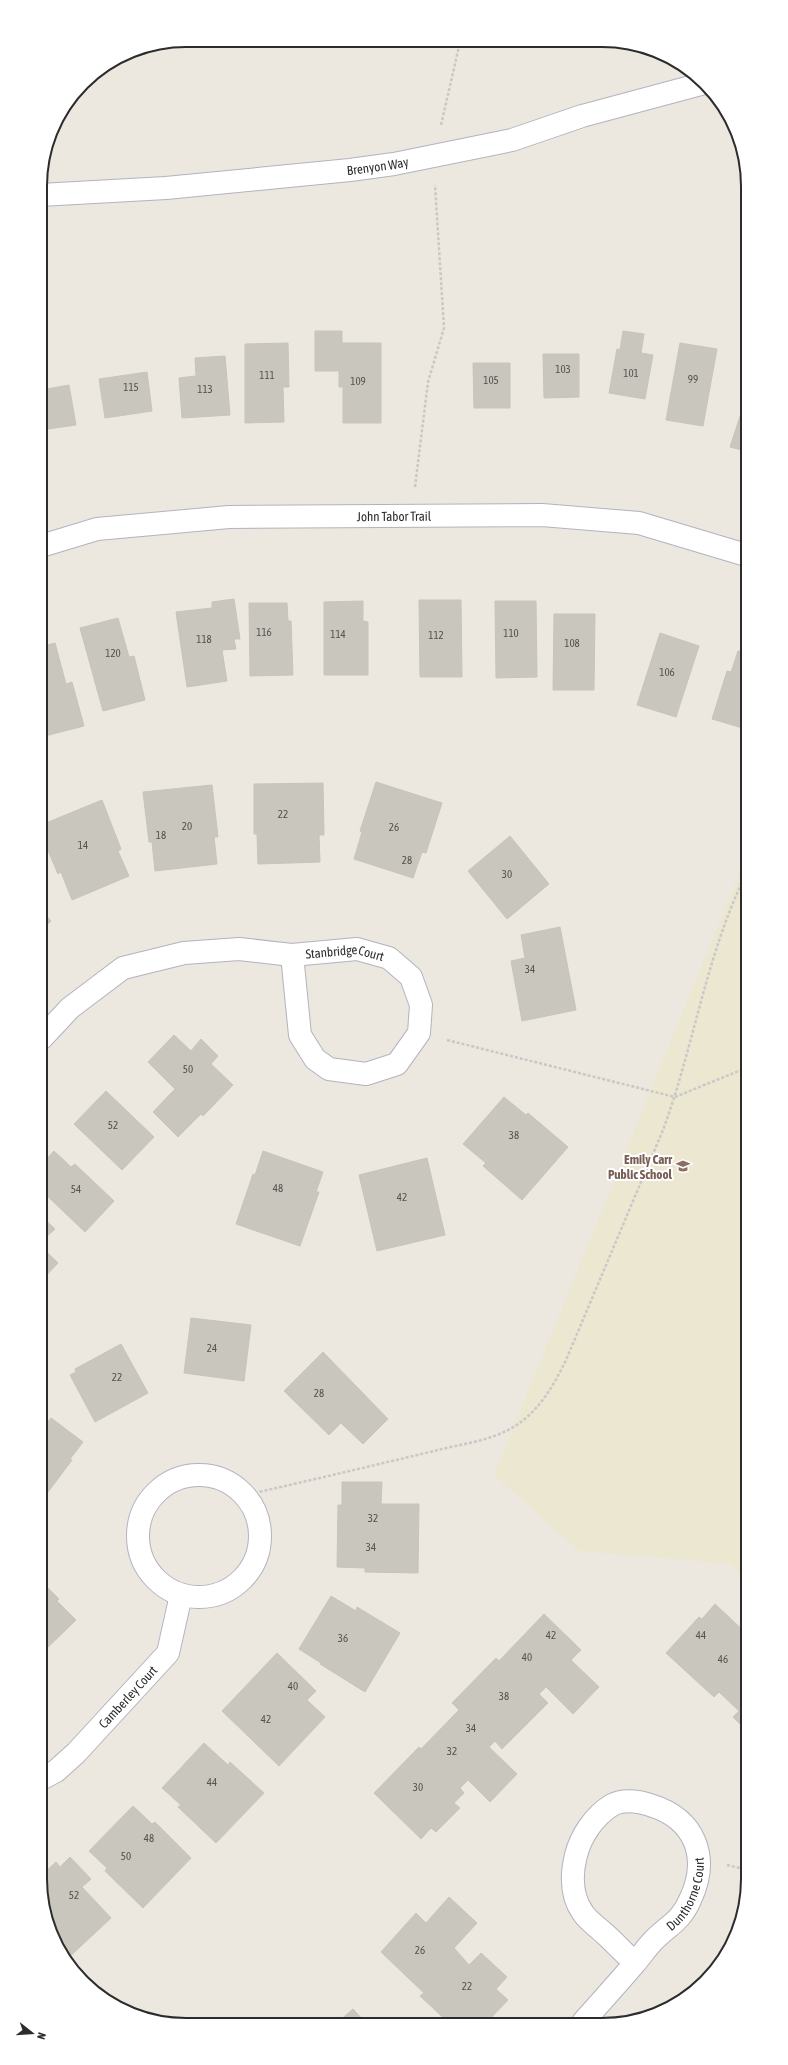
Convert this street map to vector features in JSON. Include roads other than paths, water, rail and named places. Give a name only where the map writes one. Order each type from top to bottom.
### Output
[{"type":"street","name":"Brenyon Way","points":[[47,195],[166,188],[350,170],[434,156],[512,140],[582,116],[697,85]]},
{"type":"street","name":"John Tabor Trail","points":[[47,544],[97,529],[229,517],[411,517],[542,514],[639,523],[741,554]]},
{"type":"street","name":"Stanbridge Court","points":[[47,1033],[70,1008],[123,968],[184,953],[239,949],[292,955],[357,949],[388,958],[411,977],[421,1005],[419,1034],[397,1064],[366,1074],[329,1070],[315,1059],[300,1035],[292,955]]},
{"type":"street","points":[[192,1475],[216,1476],[226,1480],[245,1495],[253,1507],[258,1521],[260,1535],[259,1549],[246,1576],[235,1585],[216,1594],[195,1597],[180,1595],[159,1583],[151,1574],[140,1554],[138,1530],[142,1513],[151,1497],[169,1482],[192,1475]]},
{"type":"street","name":"Camberley Court","points":[[47,1776],[56,1771],[76,1753],[168,1653],[180,1595]]},
{"type":"street","name":"Dunthorne Court","points":[[587,2018],[635,1964],[654,1939],[668,1930],[684,1912],[696,1885],[700,1871],[700,1859],[694,1839],[687,1827],[677,1818],[654,1806],[633,1801],[613,1805],[600,1815],[587,1829],[573,1864],[572,1882],[575,1899],[583,1914],[635,1964]]},
{"type":"place","name":"Emily Carr Public School","points":[[683,1166]]}]
